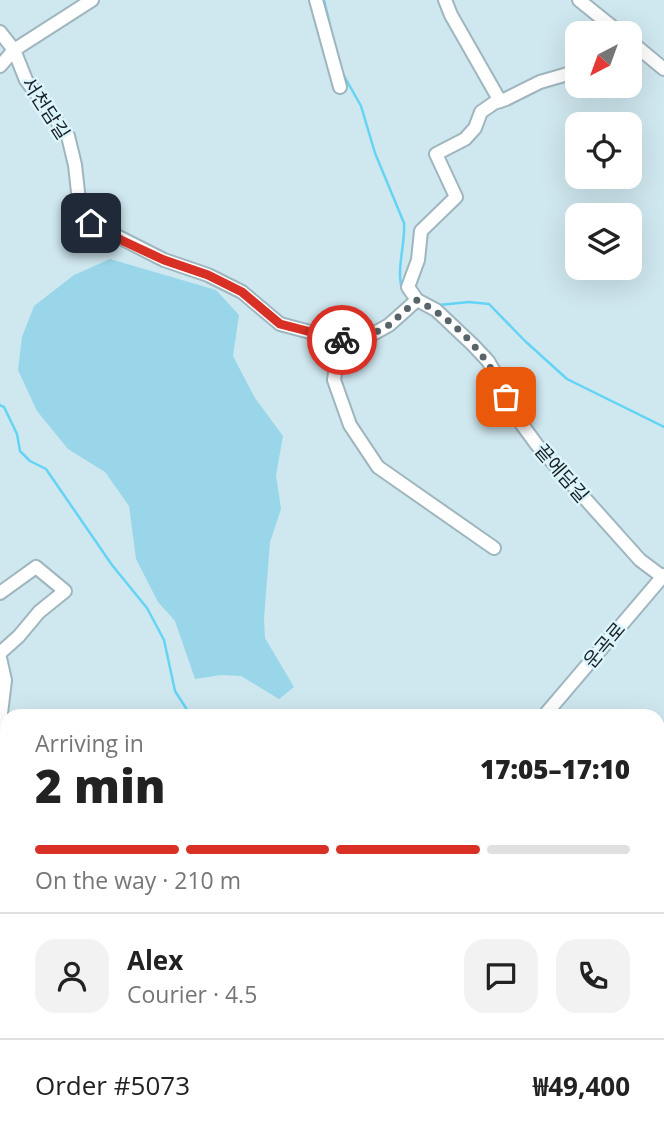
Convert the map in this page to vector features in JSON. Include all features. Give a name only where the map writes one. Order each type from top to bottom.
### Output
[{"type":"street","name":"서천담길","points":[[0,66],[14,50],[92,0]]},
{"type":"street","points":[[316,0],[341,87]]},
{"type":"street","points":[[445,0],[500,101]]},
{"type":"street","points":[[579,0],[605,21]]},
{"type":"street","points":[[0,32],[14,50]]},
{"type":"street","name":"서천담길","points":[[14,50],[26,80],[68,136],[79,201],[91,223],[164,260],[208,275],[242,292],[280,324],[340,340]]},
{"type":"street","points":[[642,51],[664,69]]},
{"type":"street","points":[[642,55],[646,54]]},
{"type":"street","points":[[494,548],[378,467],[350,425],[334,380],[340,340],[362,340],[389,325],[415,297],[408,287],[418,260],[421,231],[456,197],[436,154],[466,139],[475,128],[481,112],[494,103],[540,82],[565,75]]},
{"type":"street","name":"끝에담길","points":[[415,297],[436,310],[480,353],[498,378],[514,415],[537,445],[640,560],[663,577]]},
{"type":"street","points":[[0,593],[36,567],[65,591],[39,612],[0,655],[5,680],[2,709]]},
{"type":"street","name":"운곡로","points":[[550,709],[663,577]]},
{"type":"shaded area","points":[[110,259],[216,290],[239,315],[233,356],[255,398],[283,436],[276,475],[281,509],[270,542],[264,619],[265,638],[294,687],[279,699],[241,676],[221,675],[195,679],[175,621],[158,602],[136,559],[129,506],[105,472],[68,449],[37,411],[18,370],[22,337],[34,306],[74,275]]},
{"type":"waterway","points":[[324,0],[336,51]]},
{"type":"waterway","points":[[343,74],[361,106],[375,153],[404,223],[400,269],[404,292]]},
{"type":"waterway","points":[[439,305],[469,302],[489,304],[567,379],[664,427]]},
{"type":"waterway","points":[[0,405],[4,407],[17,434],[20,451],[30,461],[46,469],[112,565],[147,608],[164,640],[175,691],[187,709]]},
{"type":"way so far","points":[[342,340],[362,340],[389,325],[417,300],[446,318],[488,361],[506,397]]},
{"type":"route","points":[[91,223],[164,260],[208,275],[242,292],[280,324],[342,340]]}]
